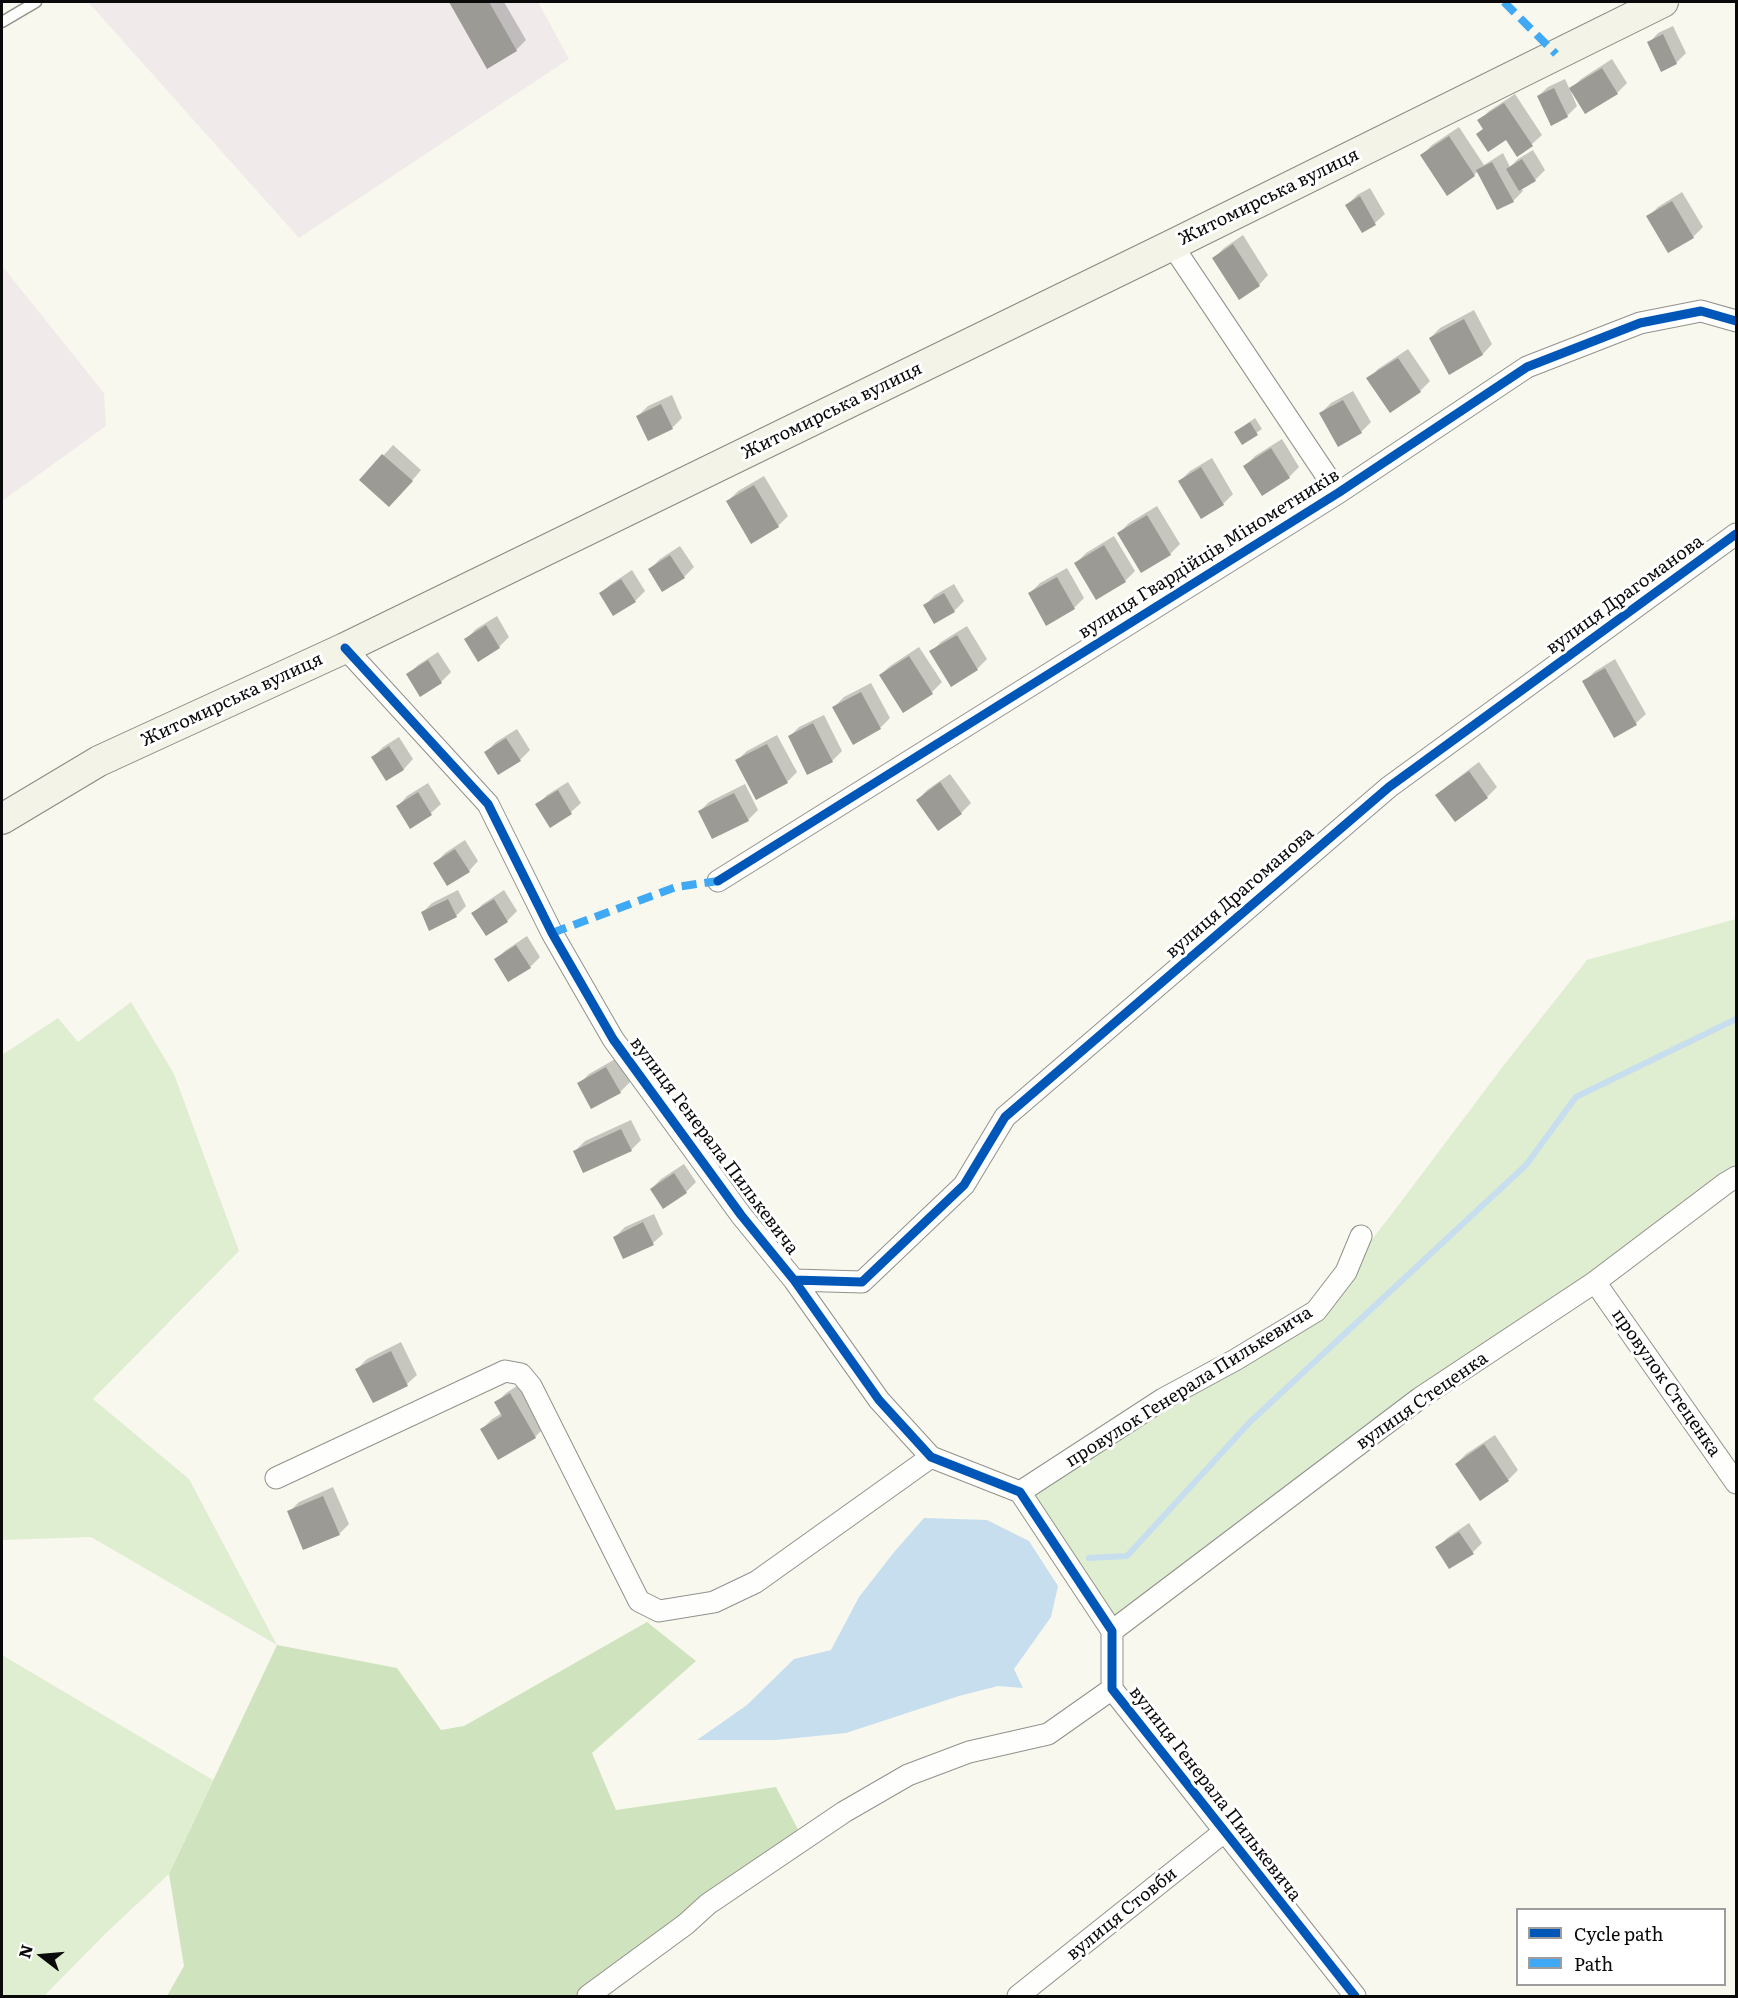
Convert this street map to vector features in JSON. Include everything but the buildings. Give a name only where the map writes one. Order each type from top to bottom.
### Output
[{"type":"main road","name":"Житомирська вулиця","points":[[2,819],[99,761],[345,648],[1172,245],[1663,2]]},
{"type":"street","name":"вулиця Гвардійців Мінометників","points":[[1172,245],[1338,493]]},
{"type":"street","name":"вулиця Гвардійців Мінометників","points":[[718,881],[1338,493],[1527,367],[1640,323],[1701,311],[1737,321]]},
{"type":"street","name":"вулиця Драгоманова","points":[[794,1280],[861,1282],[964,1185],[1005,1117],[1389,786],[1737,534]]},
{"type":"street","name":"вулиця Генерала Пилькевича","points":[[345,648],[488,804],[552,933],[613,1039],[741,1215],[794,1280],[879,1400],[931,1457],[1020,1492]]},
{"type":"street","name":"вулиця Стеценка","points":[[1112,1631],[1420,1398],[1595,1282],[1737,1177]]},
{"type":"street","name":"провулок Генерала Пилькевича","points":[[1020,1492],[1163,1399],[1235,1360],[1316,1311],[1346,1272],[1361,1236]]},
{"type":"street","name":"провулок Стеценка","points":[[1595,1282],[1737,1484]]},
{"type":"street","points":[[276,1478],[505,1371],[521,1374],[531,1386],[639,1601],[659,1611],[714,1602],[756,1582],[931,1457]]},
{"type":"street","points":[[1020,1492],[1112,1631]]},
{"type":"street","name":"вулиця Генерала Пилькевича","points":[[1112,1631],[1112,1689],[1355,1996]]},
{"type":"street","points":[[588,1996],[686,1924],[708,1904],[844,1812],[908,1775],[969,1752],[1048,1734],[1112,1689]]},
{"type":"street","name":"вулиця Стовби","points":[[1018,1996],[1225,1831]]},
{"type":"lane","points":[[2,22],[36,2]]},
{"type":"shaded area","points":[[88,2],[538,2],[569,59],[299,238]]},
{"type":"shaded area","points":[[2,266],[104,393],[106,426],[2,501]]},
{"type":"green space","points":[[1736,919],[1736,1177],[1112,1631],[1020,1492],[1316,1311],[1587,960]]},
{"type":"green space","points":[[131,1002],[174,1074],[239,1251],[93,1399],[189,1479],[277,1645],[91,1537],[2,1540],[2,1055],[58,1018],[78,1042]]},
{"type":"green space","points":[[647,1622],[696,1661],[592,1753],[616,1810],[776,1787],[803,1839],[588,1996],[167,1996],[184,1966],[169,1874],[277,1645],[397,1668],[441,1730],[464,1726]]},
{"type":"green space","points":[[2,1655],[213,1780],[169,1874],[44,1996],[2,1996]]},
{"type":"water","points":[[924,1518],[987,1520],[1029,1541],[1058,1586],[1051,1617],[1014,1669],[1023,1688],[998,1686],[959,1696],[846,1733],[776,1740],[697,1740],[747,1705],[794,1659],[831,1650],[859,1597]]},
{"type":"waterway","points":[[1089,1558],[1127,1556],[1250,1422],[1526,1165],[1576,1097],[1736,1019]]},
{"type":"marked path","points":[[1504,2],[1556,54]]},
{"type":"marked path","points":[[552,933],[676,887],[718,881]]},
{"type":"cycle path","points":[[718,881],[1338,493],[1527,367],[1640,323],[1701,311],[1736,321]]},
{"type":"cycle path","points":[[794,1280],[862,1282],[964,1185],[1005,1117],[1389,787],[1736,534]]},
{"type":"cycle path","points":[[345,648],[488,804],[552,933],[613,1039],[741,1215],[794,1280],[879,1400],[931,1457],[1020,1492],[1112,1631],[1112,1689],[1355,1996]]}]
